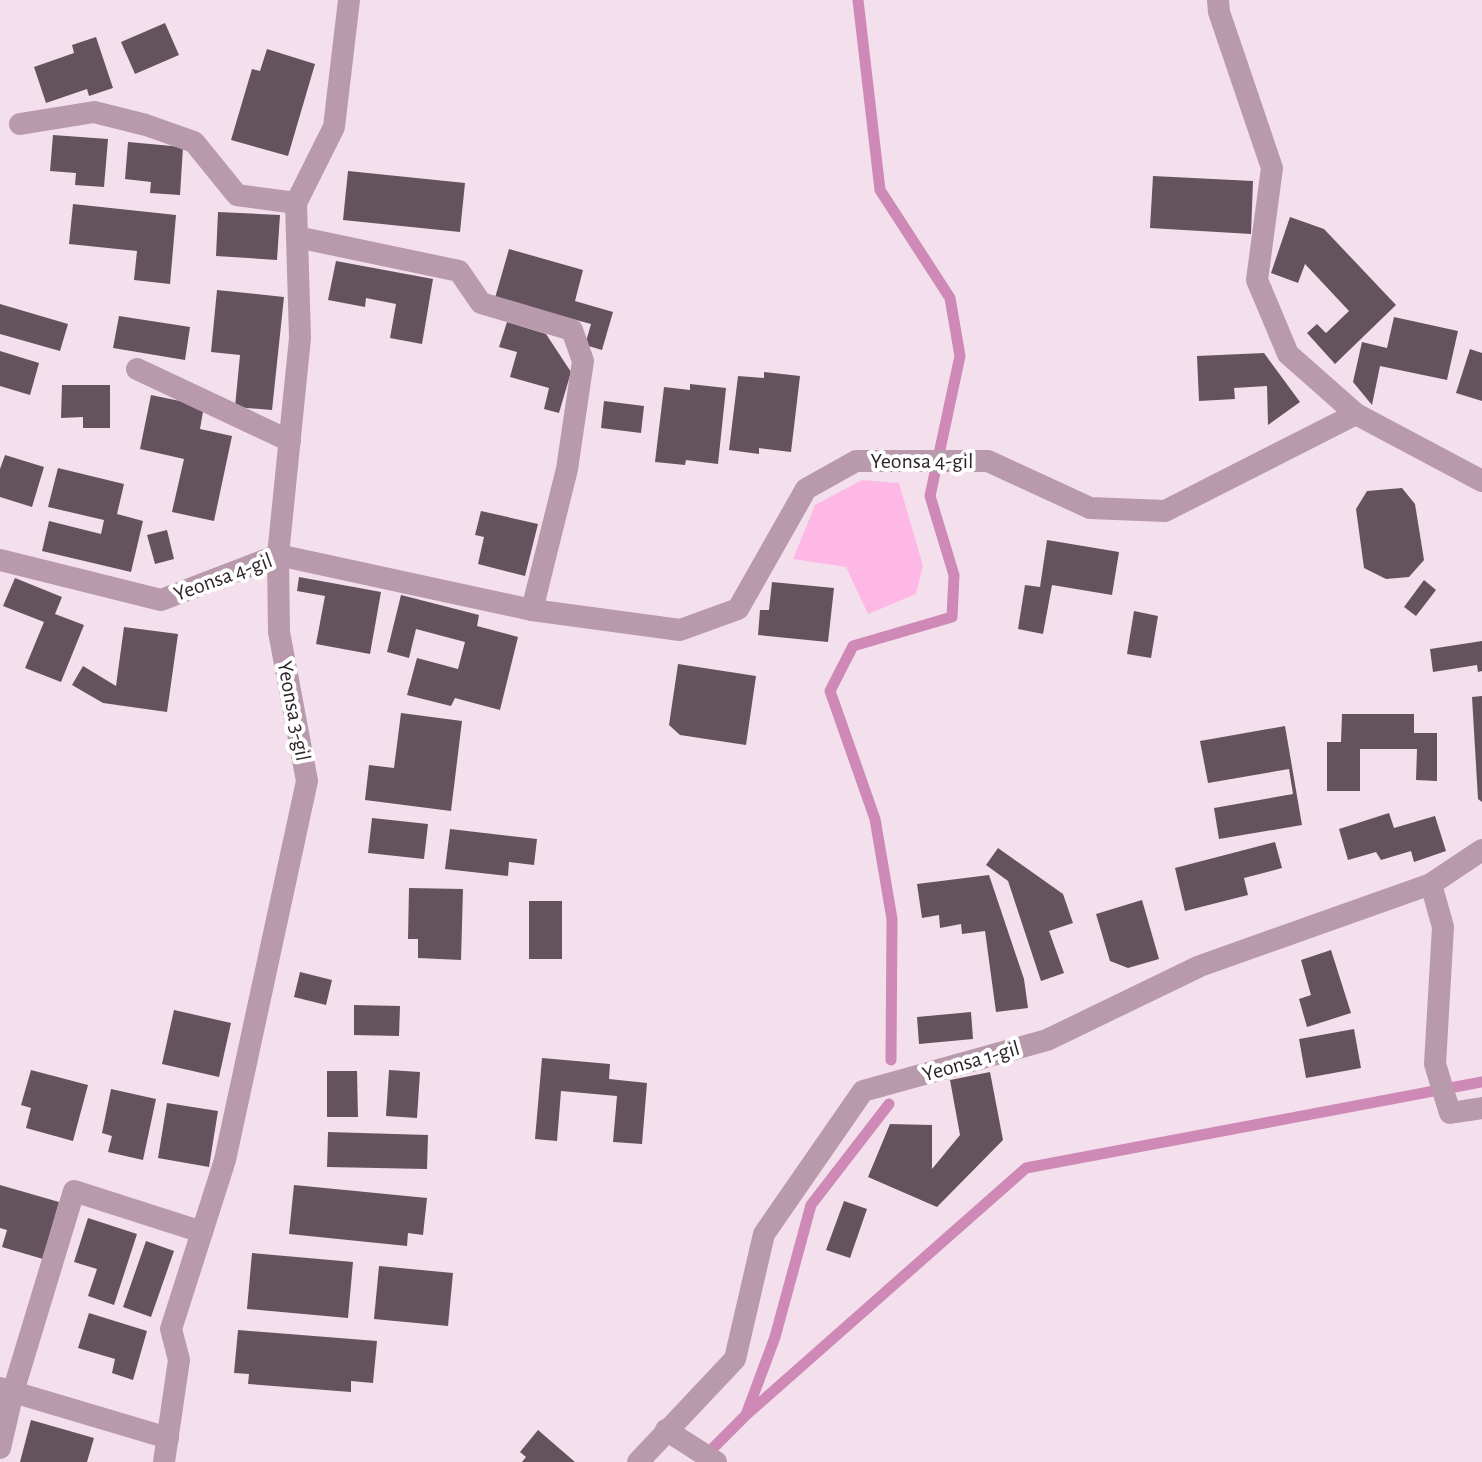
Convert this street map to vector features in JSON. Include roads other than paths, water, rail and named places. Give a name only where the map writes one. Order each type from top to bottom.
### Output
[{"type":"street","name":"Yeonsa 3-gil","points":[[164,1462],[179,1360],[171,1329],[225,1160],[307,781],[279,632],[278,555],[300,338],[296,203],[334,127],[349,0]]},
{"type":"street","points":[[1218,0],[1219,12],[1272,168],[1257,280],[1288,354],[1356,414],[1482,481]]},
{"type":"street","points":[[20,124],[94,112],[146,125],[194,142],[237,195],[296,203]]},
{"type":"street","points":[[297,237],[459,271],[481,303],[572,330],[583,361],[567,469],[532,610]]},
{"type":"street","points":[[137,369],[290,441]]},
{"type":"street","name":"Yeonsa 4-gil","points":[[0,560],[161,600],[278,555],[532,610],[680,630],[738,609],[806,489],[856,461],[988,461],[1090,508],[1165,511],[1356,414]]},
{"type":"street","name":"Yeonsa 1-gil","points":[[638,1462],[735,1359],[764,1234],[863,1091],[1047,1040],[1200,966],[1431,884],[1482,850]]},
{"type":"street","points":[[1431,884],[1443,927],[1435,1064],[1450,1113],[1482,1108]]},
{"type":"street","points":[[0,1448],[6,1390],[74,1191],[202,1232]]},
{"type":"street","points":[[6,1390],[168,1438]]},
{"type":"street","points":[[666,1430],[716,1462]]},
{"type":"waterway","points":[[858,0],[880,190],[950,298],[960,356],[930,496],[954,575],[952,617],[853,646],[830,691],[875,819],[892,919],[891,1060]]},
{"type":"waterway","points":[[705,1456],[745,1416],[1026,1168],[1482,1082]]},
{"type":"waterway","points":[[746,1415],[775,1337],[811,1205],[889,1104]]}]
